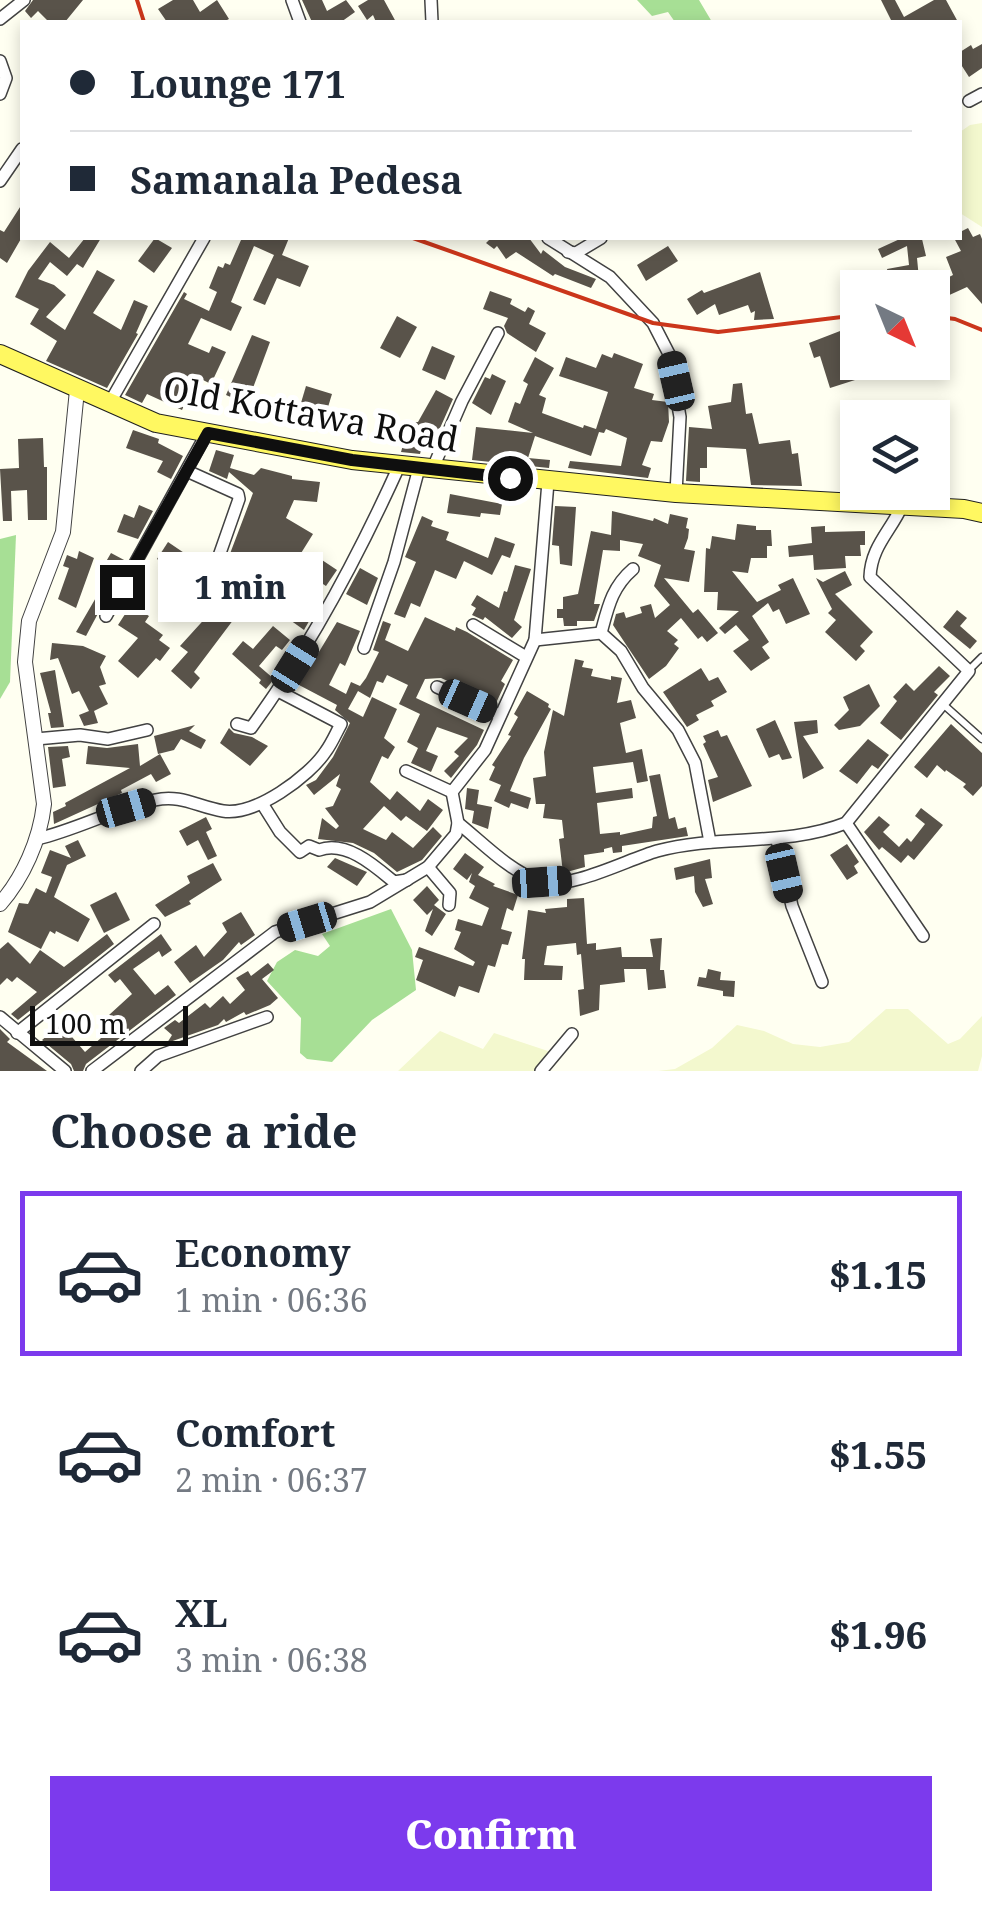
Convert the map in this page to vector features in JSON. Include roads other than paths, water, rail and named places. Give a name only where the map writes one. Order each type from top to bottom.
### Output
[{"type":"main road","name":"Old Kottawa Road","points":[[0,354],[156,423],[352,460],[548,482],[840,502]]},
{"type":"main road","name":"Old Kottawa Road","points":[[950,508],[982,513]]},
{"type":"street","points":[[0,19],[24,0]]},
{"type":"street","points":[[0,62],[6,78],[0,94]]},
{"type":"street","points":[[969,101],[982,94]]},
{"type":"street","points":[[0,181],[20,153]]},
{"type":"street","points":[[109,404],[203,240]]},
{"type":"street","points":[[551,240],[610,276],[654,324],[669,354],[680,417],[676,493]]},
{"type":"street","points":[[568,252],[576,252],[597,240]]},
{"type":"street","points":[[364,648],[425,469],[498,332]]},
{"type":"street","points":[[0,904],[12,890],[37,839],[44,804],[25,662],[29,621],[63,532],[77,390]]},
{"type":"street","points":[[106,616],[208,433]]},
{"type":"street","points":[[237,724],[251,728],[278,691],[328,609],[400,464]]},
{"type":"street","points":[[186,471],[238,494],[219,556]]},
{"type":"street","points":[[92,1071],[275,932],[370,902],[411,880],[428,867],[456,834],[458,823],[452,792],[486,750],[535,640],[548,482]]},
{"type":"street","points":[[458,823],[518,870],[542,882],[572,880],[659,850],[818,834],[846,822],[969,670],[870,577],[870,557],[899,510]]},
{"type":"street","points":[[602,633],[609,600],[620,580],[633,570]]},
{"type":"street","points":[[473,625],[526,656]]},
{"type":"street","points":[[535,640],[602,633]]},
{"type":"street","points":[[602,633],[620,651],[643,688],[678,730],[695,763],[710,842]]},
{"type":"street","points":[[436,687],[499,715]]},
{"type":"street","points":[[37,839],[69,832],[159,799],[183,798],[226,812],[263,804],[314,766],[341,724],[278,691]]},
{"type":"street","points":[[36,739],[80,734],[108,740],[147,730]]},
{"type":"street","points":[[406,771],[452,792]]},
{"type":"street","points":[[263,804],[297,850],[309,846],[344,850],[370,863],[394,882],[411,880]]},
{"type":"street","points":[[846,822],[924,936]]},
{"type":"street","points":[[777,840],[792,906],[822,982]]},
{"type":"street","points":[[428,867],[450,893],[449,905]]},
{"type":"street","points":[[18,1033],[154,924]]},
{"type":"street","points":[[0,1017],[65,1071]]},
{"type":"street","points":[[142,1071],[158,1056],[267,1017]]},
{"type":"street","points":[[541,1071],[572,1034]]},
{"type":"lane","points":[[969,670],[982,657]]},
{"type":"lane","points":[[944,705],[982,739]]},
{"type":"railway","points":[[137,0],[143,20]]},
{"type":"railway","points":[[419,240],[653,323],[718,332],[840,317]]},
{"type":"railway","points":[[950,318],[982,330]]}]
